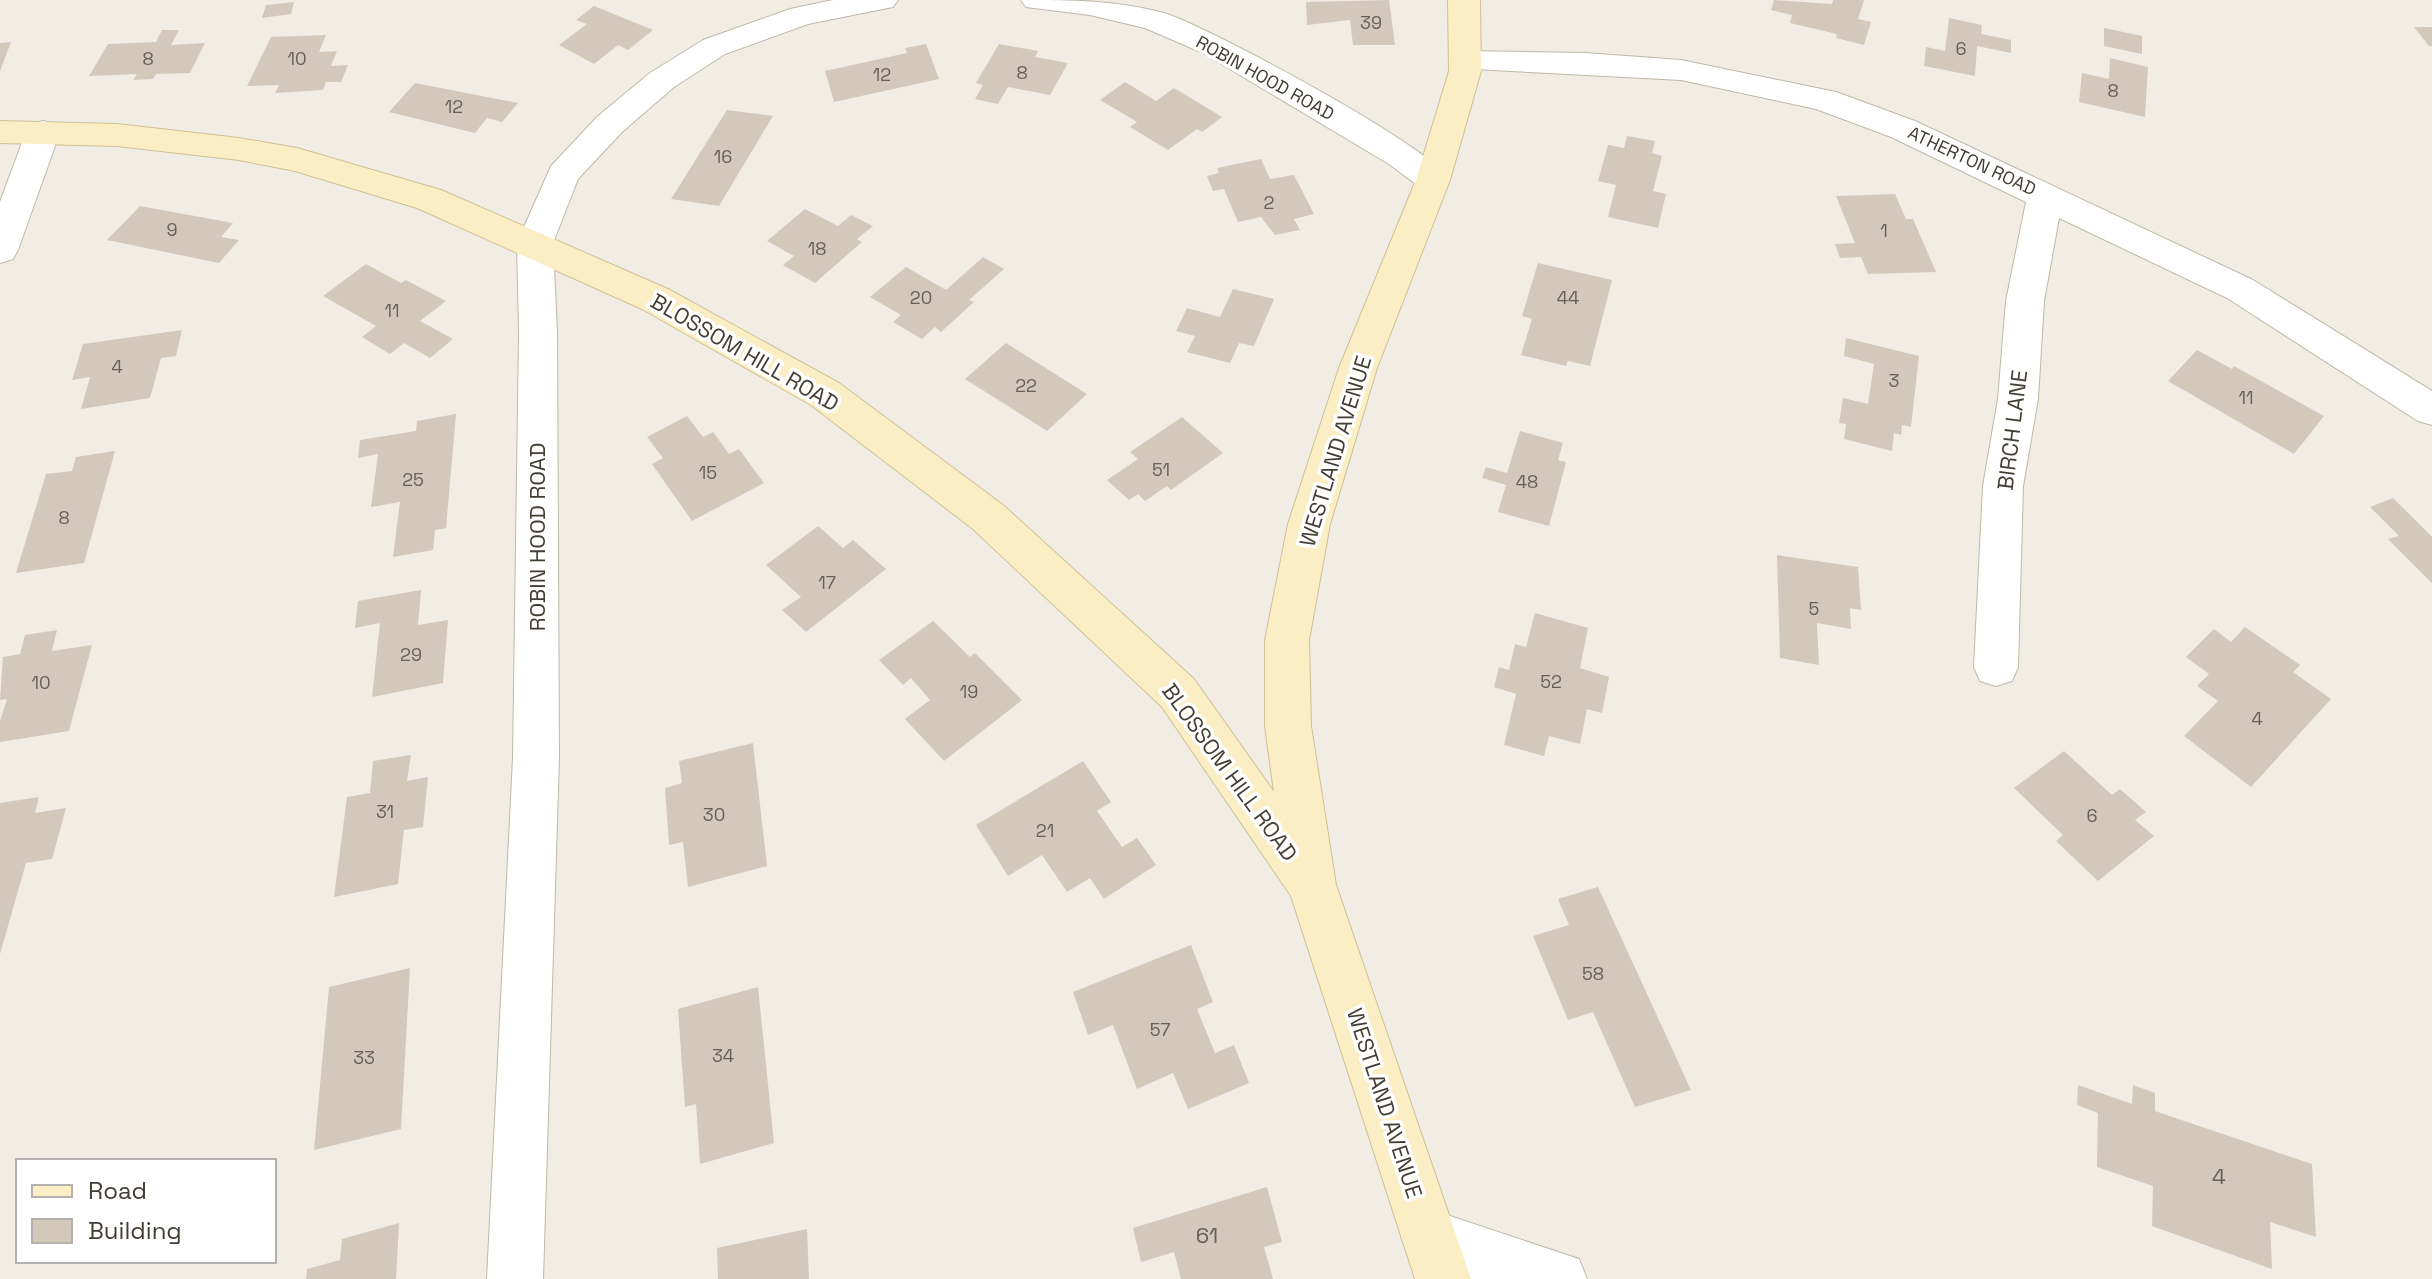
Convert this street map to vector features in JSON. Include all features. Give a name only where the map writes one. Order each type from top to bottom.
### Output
[{"type":"street","name":"ROBIN HOOD ROAD","points":[[515,1279],[536,758],[538,332],[535,243],[563,174],[610,124],[662,80],[714,47],[801,16],[882,0]]},
{"type":"street","name":"ROBIN HOOD ROAD","points":[[1037,0],[1090,5],[1156,21],[1214,46],[1389,149],[1433,180]]},
{"type":"street","name":"WESTLAND AVENUE","points":[[1436,1258],[1312,885],[1288,726],[1287,640],[1309,524],[1358,368],[1433,180],[1465,61],[1464,0]]},
{"type":"street","name":"ATHERTON ROAD","points":[[1465,61],[1585,63],[1681,70],[1824,100],[1903,129],[2240,289],[2432,410]]},
{"type":"street","name":"BLOSSOM HILL ROAD","points":[[0,132],[179,141],[297,160],[429,199],[535,243],[655,299],[825,394],[988,517],[1178,693],[1312,885]]},
{"type":"street","points":[[0,250],[43,132]]},
{"type":"street","name":"BIRCH LANE","points":[[1996,667],[2003,486],[2018,399],[2025,301],[2045,196]]},
{"type":"street","points":[[1436,1258],[1559,1279]]},
{"type":"building","points":[[1389,0],[1395,45],[1353,45],[1350,20],[1307,25],[1306,2]]},
{"type":"building","points":[[1774,0],[1832,4],[1833,0],[1864,0],[1858,19],[1871,22],[1864,45],[1836,38],[1837,34],[1790,23],[1792,15],[1771,10]]},
{"type":"building","points":[[294,2],[291,14],[262,18],[266,5]]},
{"type":"building","points":[[594,6],[653,30],[628,50],[618,45],[594,64],[559,45],[587,24],[576,20]]},
{"type":"building","points":[[1949,18],[1982,25],[1981,34],[2011,40],[2011,53],[1977,46],[1975,76],[1924,66],[1926,47],[1945,51]]},
{"type":"building","points":[[2414,27],[2432,27],[2432,46],[2429,46]]},
{"type":"building","points":[[2104,28],[2142,36],[2142,54],[2104,46]]},
{"type":"building","points":[[162,30],[179,30],[171,45],[205,43],[190,73],[156,74],[153,79],[133,80],[137,74],[89,76],[108,44],[156,42]]},
{"type":"building","points":[[326,35],[319,52],[337,51],[331,66],[348,65],[341,82],[326,82],[323,90],[275,93],[279,85],[247,86],[271,37]]},
{"type":"building","points":[[11,42],[0,71],[0,43]]},
{"type":"building","points":[[926,44],[939,79],[834,102],[825,71],[907,53],[905,48]]},
{"type":"building","points":[[999,44],[1038,51],[1035,57],[1068,63],[1050,95],[1008,87],[998,104],[975,99],[983,85],[976,83]]},
{"type":"building","points":[[2110,58],[2148,67],[2145,117],[2079,102],[2082,73],[2109,79]]},
{"type":"building","points":[[1125,82],[1156,101],[1174,88],[1222,117],[1202,132],[1197,129],[1168,150],[1130,127],[1137,122],[1100,100]]},
{"type":"building","points":[[415,83],[518,103],[502,122],[487,118],[475,133],[389,112]]},
{"type":"building","points":[[727,110],[773,116],[719,206],[671,199]]},
{"type":"building","points":[[1627,136],[1655,141],[1652,153],[1662,156],[1653,191],[1666,194],[1658,228],[1608,217],[1616,185],[1598,181],[1608,145],[1624,148]]},
{"type":"building","points":[[1261,159],[1270,179],[1294,175],[1314,214],[1294,219],[1300,230],[1275,235],[1261,217],[1238,222],[1224,189],[1213,191],[1207,176],[1219,173],[1217,168]]},
{"type":"building","points":[[1895,194],[1906,219],[1913,219],[1936,272],[1868,274],[1861,257],[1840,258],[1835,244],[1855,243],[1836,196]]},
{"type":"building","points":[[140,206],[233,223],[221,237],[239,240],[219,263],[107,240]]},
{"type":"building","points":[[805,209],[838,226],[851,215],[873,226],[857,239],[862,242],[815,283],[783,265],[794,256],[767,241]]},
{"type":"building","points":[[983,257],[1004,269],[969,300],[974,302],[941,332],[935,327],[922,339],[893,322],[901,315],[870,297],[906,267],[946,290]]},
{"type":"building","points":[[1538,263],[1612,280],[1590,366],[1568,361],[1566,366],[1521,355],[1532,319],[1522,316]]},
{"type":"building","points":[[366,264],[401,283],[406,280],[446,301],[420,321],[453,339],[430,358],[404,343],[390,354],[362,337],[376,326],[323,296]]},
{"type":"building","points":[[1233,289],[1274,299],[1254,346],[1239,343],[1230,363],[1187,352],[1195,336],[1176,331],[1187,308],[1220,317]]},
{"type":"building","points":[[182,330],[176,356],[161,358],[150,398],[81,409],[90,377],[72,380],[83,344]]},
{"type":"building","points":[[1846,338],[1919,356],[1911,427],[1902,425],[1901,435],[1894,433],[1892,451],[1844,439],[1846,424],[1839,423],[1843,398],[1868,404],[1874,364],[1844,356]]},
{"type":"building","points":[[1006,343],[1087,394],[1047,431],[965,379]]},
{"type":"building","points":[[2197,350],[2232,369],[2234,366],[2324,416],[2294,454],[2168,381]]},
{"type":"building","points":[[456,414],[446,528],[435,530],[433,550],[393,557],[400,502],[371,507],[378,454],[358,458],[360,440],[416,431],[417,421]]},
{"type":"building","points":[[687,416],[703,437],[713,432],[729,454],[739,449],[764,483],[692,521],[652,464],[663,458],[647,437]]},
{"type":"building","points":[[1182,417],[1223,453],[1171,490],[1167,486],[1145,501],[1138,494],[1129,500],[1107,480],[1138,459],[1130,452]]},
{"type":"building","points":[[1520,431],[1563,443],[1558,460],[1566,462],[1549,526],[1498,512],[1506,485],[1482,478],[1486,467],[1507,473]]},
{"type":"building","points":[[115,451],[84,563],[16,573],[46,474],[72,471],[76,457]]},
{"type":"building","points":[[2393,498],[2432,537],[2432,583],[2388,539],[2399,536],[2370,507]]},
{"type":"building","points":[[818,526],[843,548],[853,540],[886,569],[806,632],[782,610],[801,597],[766,565]]},
{"type":"building","points":[[1777,555],[1858,567],[1861,610],[1850,608],[1851,629],[1817,623],[1819,665],[1780,658]]},
{"type":"building","points":[[421,590],[418,625],[448,620],[443,683],[372,697],[380,623],[355,628],[358,601]]},
{"type":"building","points":[[1535,613],[1588,628],[1580,668],[1609,677],[1602,713],[1587,709],[1580,744],[1549,736],[1544,756],[1504,745],[1516,694],[1494,687],[1499,667],[1509,670],[1515,644],[1526,647]]},
{"type":"building","points":[[933,621],[970,657],[975,653],[1022,700],[944,761],[905,719],[930,700],[911,678],[903,685],[879,660]]},
{"type":"building","points":[[2245,627],[2300,665],[2293,672],[2331,699],[2251,787],[2184,736],[2218,701],[2197,686],[2209,674],[2186,657],[2214,629],[2231,642]]},
{"type":"building","points":[[57,630],[52,651],[92,645],[69,731],[0,742],[0,721],[7,699],[0,700],[3,657],[20,654],[25,635]]},
{"type":"building","points":[[753,743],[767,866],[688,887],[683,842],[669,845],[665,788],[682,783],[679,761]]},
{"type":"building","points":[[2064,751],[2112,795],[2120,789],[2146,812],[2135,820],[2154,836],[2098,881],[2056,841],[2063,835],[2014,788]]},
{"type":"building","points":[[411,755],[407,781],[428,777],[423,827],[404,830],[398,884],[334,897],[347,797],[370,793],[373,761]]},
{"type":"building","points":[[1083,761],[1111,802],[1097,811],[1122,847],[1137,838],[1156,865],[1104,899],[1090,878],[1067,892],[1042,855],[1008,876],[976,825]]},
{"type":"building","points":[[39,797],[35,813],[66,808],[52,859],[26,863],[0,954],[0,803]]},
{"type":"building","points":[[1598,887],[1691,1090],[1635,1107],[1593,1012],[1568,1020],[1533,936],[1569,925],[1558,899]]},
{"type":"building","points":[[1191,945],[1213,1002],[1197,1009],[1215,1053],[1234,1045],[1249,1083],[1188,1109],[1173,1073],[1137,1089],[1113,1025],[1088,1035],[1073,992]]},
{"type":"building","points":[[410,968],[401,1129],[314,1150],[329,987]]},
{"type":"building","points":[[758,987],[774,1143],[700,1164],[696,1104],[685,1107],[678,1009]]},
{"type":"building","points":[[2078,1085],[2132,1104],[2133,1085],[2155,1093],[2155,1111],[2312,1164],[2316,1237],[2270,1222],[2272,1269],[2152,1226],[2153,1186],[2097,1167],[2098,1113],[2077,1105]]},
{"type":"building","points":[[1267,1187],[1282,1242],[1264,1247],[1273,1279],[1181,1279],[1174,1252],[1141,1262],[1133,1228]]},
{"type":"building","points":[[399,1223],[396,1279],[306,1279],[307,1269],[340,1260],[342,1239]]},
{"type":"building","points":[[807,1229],[809,1279],[718,1279],[717,1248]]}]
